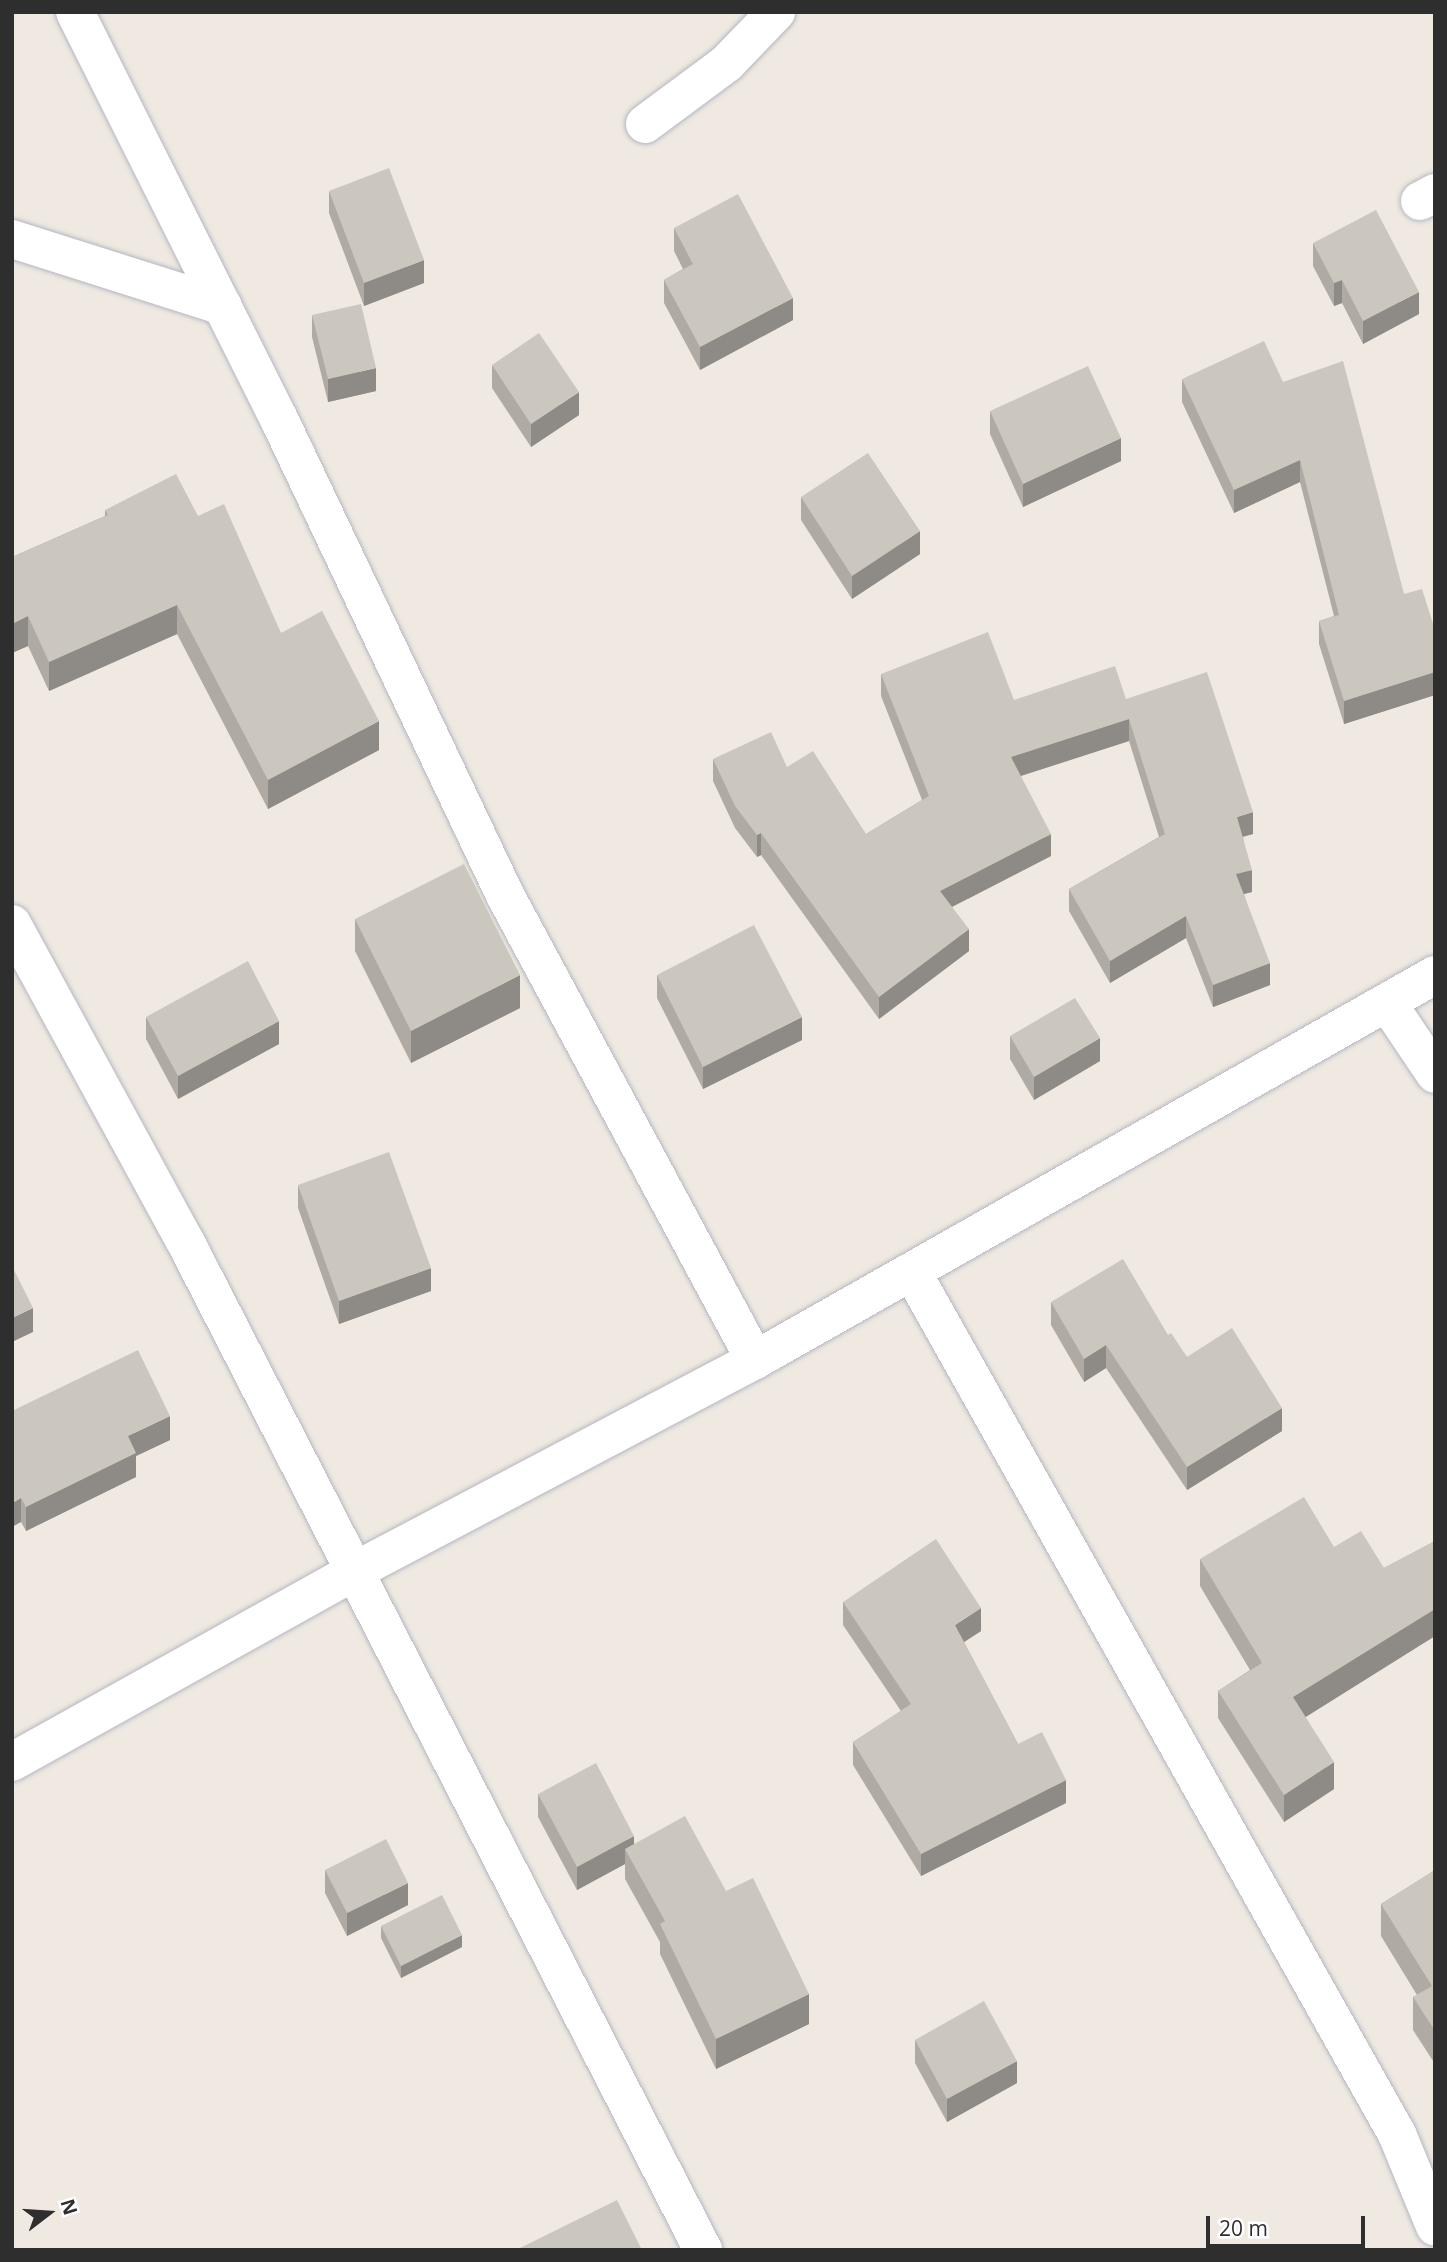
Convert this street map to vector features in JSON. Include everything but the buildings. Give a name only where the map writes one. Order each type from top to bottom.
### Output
[{"type":"street","points":[[75,12],[223,306],[505,895],[755,1360]]},
{"type":"street","points":[[645,124],[727,63],[776,12]]},
{"type":"street","points":[[12,239],[223,306]]},
{"type":"street","points":[[12,924],[185,1241],[351,1573],[533,1913],[703,2250]]},
{"type":"street","points":[[12,1762],[351,1573],[755,1360],[1435,975]]},
{"type":"street","points":[[1388,1004],[1435,1074]]},
{"type":"street","points":[[912,1272],[1396,2134],[1435,2226]]}]
